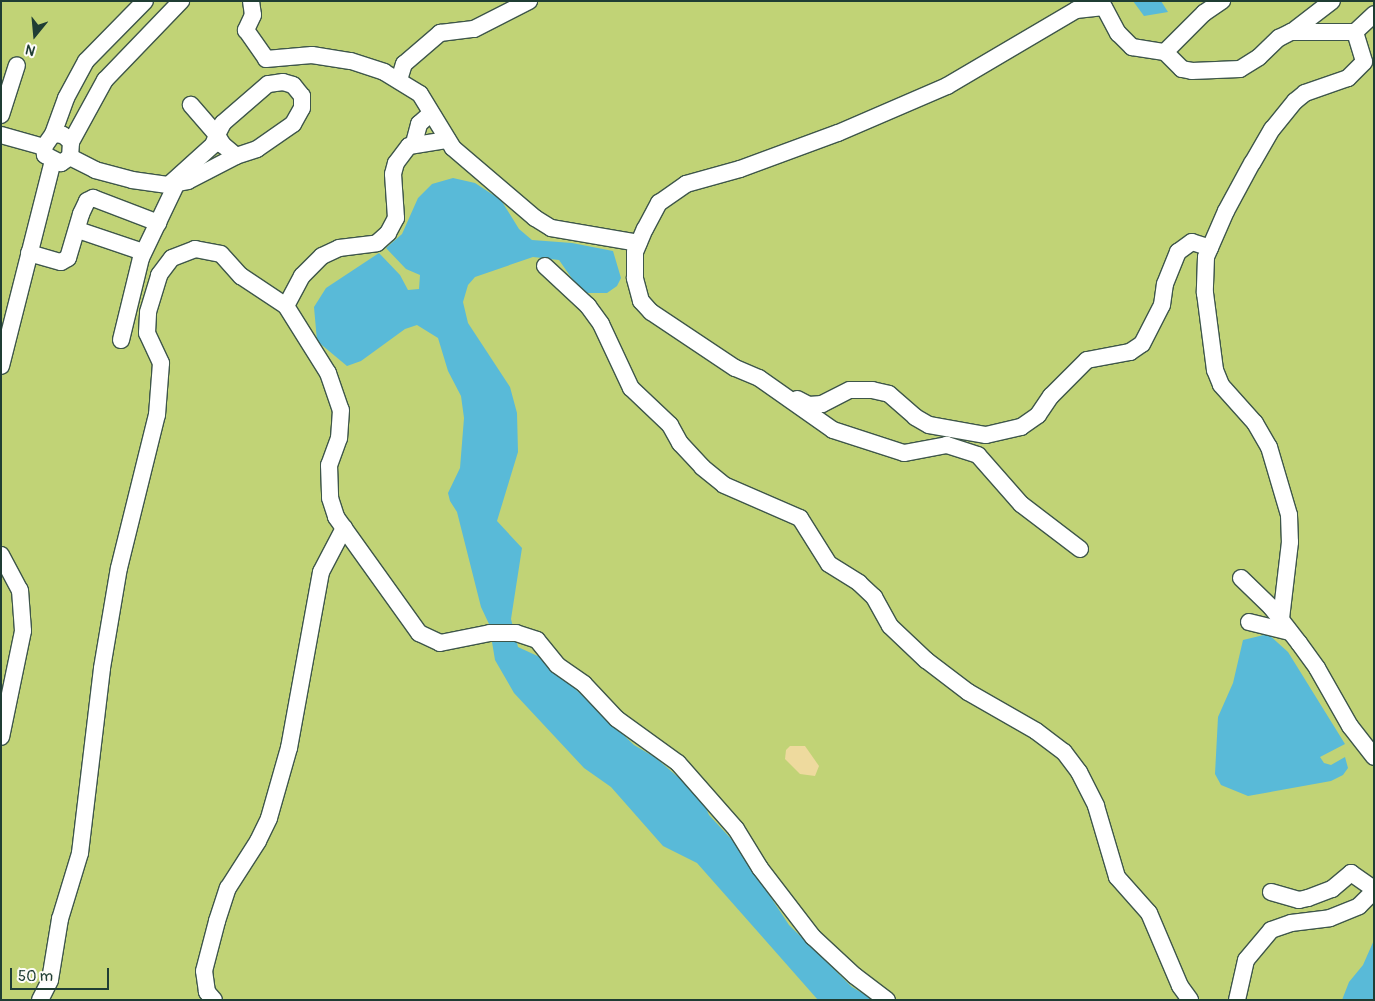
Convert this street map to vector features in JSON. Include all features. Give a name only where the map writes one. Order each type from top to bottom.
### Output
[{"type":"lane","points":[[153,30],[137,4],[86,60],[66,98],[48,140],[45,155],[53,161],[61,163],[70,150],[105,80],[181,1]]},
{"type":"lane","points":[[251,1],[253,16],[246,30],[266,59],[312,54],[351,61],[400,80],[420,94],[430,114],[448,140],[535,218],[551,228],[639,243]]},
{"type":"lane","points":[[400,80],[404,64],[440,33],[474,29],[529,1]]},
{"type":"lane","points":[[1165,52],[1222,1]]},
{"type":"lane","points":[[1080,550],[1021,504],[978,455],[947,445],[904,453],[833,430],[759,378],[735,368],[651,312],[641,301],[635,278],[635,252],[639,243],[659,203],[686,184],[740,169],[830,136],[947,86],[1076,10],[1091,4],[1104,6],[1118,32],[1132,47],[1165,52],[1182,69],[1240,69],[1260,57],[1279,38],[1292,32],[1332,1]]},
{"type":"lane","points":[[1292,32],[1356,32],[1374,14]]},
{"type":"lane","points":[[1286,625],[1290,542],[1288,515],[1269,447],[1254,423],[1221,385],[1215,370],[1205,293],[1206,257],[1226,210],[1272,129],[1295,101],[1305,93],[1348,78],[1364,62],[1356,32]]},
{"type":"lane","points":[[1,115],[17,65]]},
{"type":"lane","points":[[1,135],[48,140],[62,136],[70,150],[95,170],[173,184],[188,181],[236,156],[257,149],[293,124],[302,102],[302,96],[293,85],[282,82],[268,84],[232,113],[217,134],[212,145],[173,184],[158,223],[143,252],[121,340]]},
{"type":"lane","points":[[191,105],[217,134],[223,145],[236,156]]},
{"type":"lane","points":[[286,306],[302,276],[322,256],[339,248],[377,243],[391,229],[396,218],[393,184],[396,163],[402,152],[414,143],[419,124],[430,114]]},
{"type":"lane","points":[[414,143],[422,145],[448,140]]},
{"type":"lane","points":[[1,366],[53,161]]},
{"type":"lane","points":[[30,253],[61,262],[68,258],[87,201],[93,198],[158,223]]},
{"type":"lane","points":[[78,230],[143,252]]},
{"type":"lane","points":[[750,363],[796,399],[809,405],[822,404],[850,390],[872,390],[889,394],[915,417],[929,425],[986,435],[1021,427],[1038,416],[1075,369],[1087,360],[1130,352],[1142,344],[1162,305],[1165,284],[1178,252],[1192,242],[1210,248]]},
{"type":"lane","points":[[40,1000],[50,980],[60,919],[80,853],[102,668],[119,568],[157,415],[161,363],[147,333],[148,312],[159,275],[172,258],[182,252],[195,249],[221,254],[258,290],[276,297],[286,306],[328,373],[341,410],[342,424],[329,465],[329,485],[336,517],[419,633],[440,643],[490,633],[516,633],[537,640],[557,665],[584,684],[617,719],[678,763],[736,829],[760,868],[813,937],[854,976],[888,1000]]},
{"type":"lane","points":[[545,266],[588,306],[600,324],[631,388],[670,425],[680,442],[702,467],[724,485],[800,518],[829,564],[859,583],[874,597],[890,626],[926,660],[968,692],[1036,731],[1064,752],[1079,772],[1096,806],[1117,877],[1150,913],[1180,986],[1190,1000]]},
{"type":"lane","points":[[978,455],[986,435]]},
{"type":"lane","points":[[214,1000],[207,992],[204,971],[217,921],[228,888],[258,841],[269,818],[288,748],[321,572],[344,528]]},
{"type":"lane","points":[[1,556],[20,590],[23,631],[1,737]]},
{"type":"lane","points":[[1241,578],[1286,625],[1317,668],[1350,726],[1374,757]]},
{"type":"lane","points":[[1249,622],[1286,625]]},
{"type":"lane","points":[[1237,1000],[1246,960],[1271,930],[1290,923],[1330,918],[1359,906],[1374,890],[1351,873],[1332,889],[1308,898],[1299,900],[1271,892]]},
{"type":"green space","points":[[1,1],[1374,1],[1374,1000],[1,1000]]},
{"type":"sand","points":[[790,746],[805,746],[819,766],[815,776],[800,774],[785,759],[786,750]]},
{"type":"water","points":[[1133,1],[1161,1],[1168,12],[1144,16]]},
{"type":"water","points":[[453,178],[475,183],[501,200],[519,229],[532,240],[572,243],[613,251],[621,278],[617,286],[607,293],[582,293],[559,260],[533,257],[475,277],[468,285],[463,302],[468,323],[510,387],[517,413],[518,452],[497,521],[522,548],[511,619],[518,647],[544,659],[634,745],[656,758],[701,797],[709,815],[735,843],[789,925],[852,987],[874,1000],[818,1000],[697,863],[663,846],[611,787],[584,768],[514,693],[495,660],[489,624],[481,607],[457,512],[450,501],[448,493],[460,468],[464,418],[461,396],[448,371],[438,338],[417,325],[405,329],[361,361],[347,366],[317,341],[314,307],[326,288],[379,253],[400,275],[408,290],[419,289],[420,275],[406,269],[386,248],[402,234],[418,198],[432,184]]},
{"type":"water","points":[[1268,634],[1288,652],[1345,744],[1320,757],[1324,763],[1331,765],[1345,757],[1348,768],[1343,775],[1331,781],[1248,796],[1221,785],[1215,774],[1218,717],[1233,683],[1243,640]]},
{"type":"water","points":[[1374,940],[1374,1000],[1342,1000],[1349,982],[1363,965]]}]
